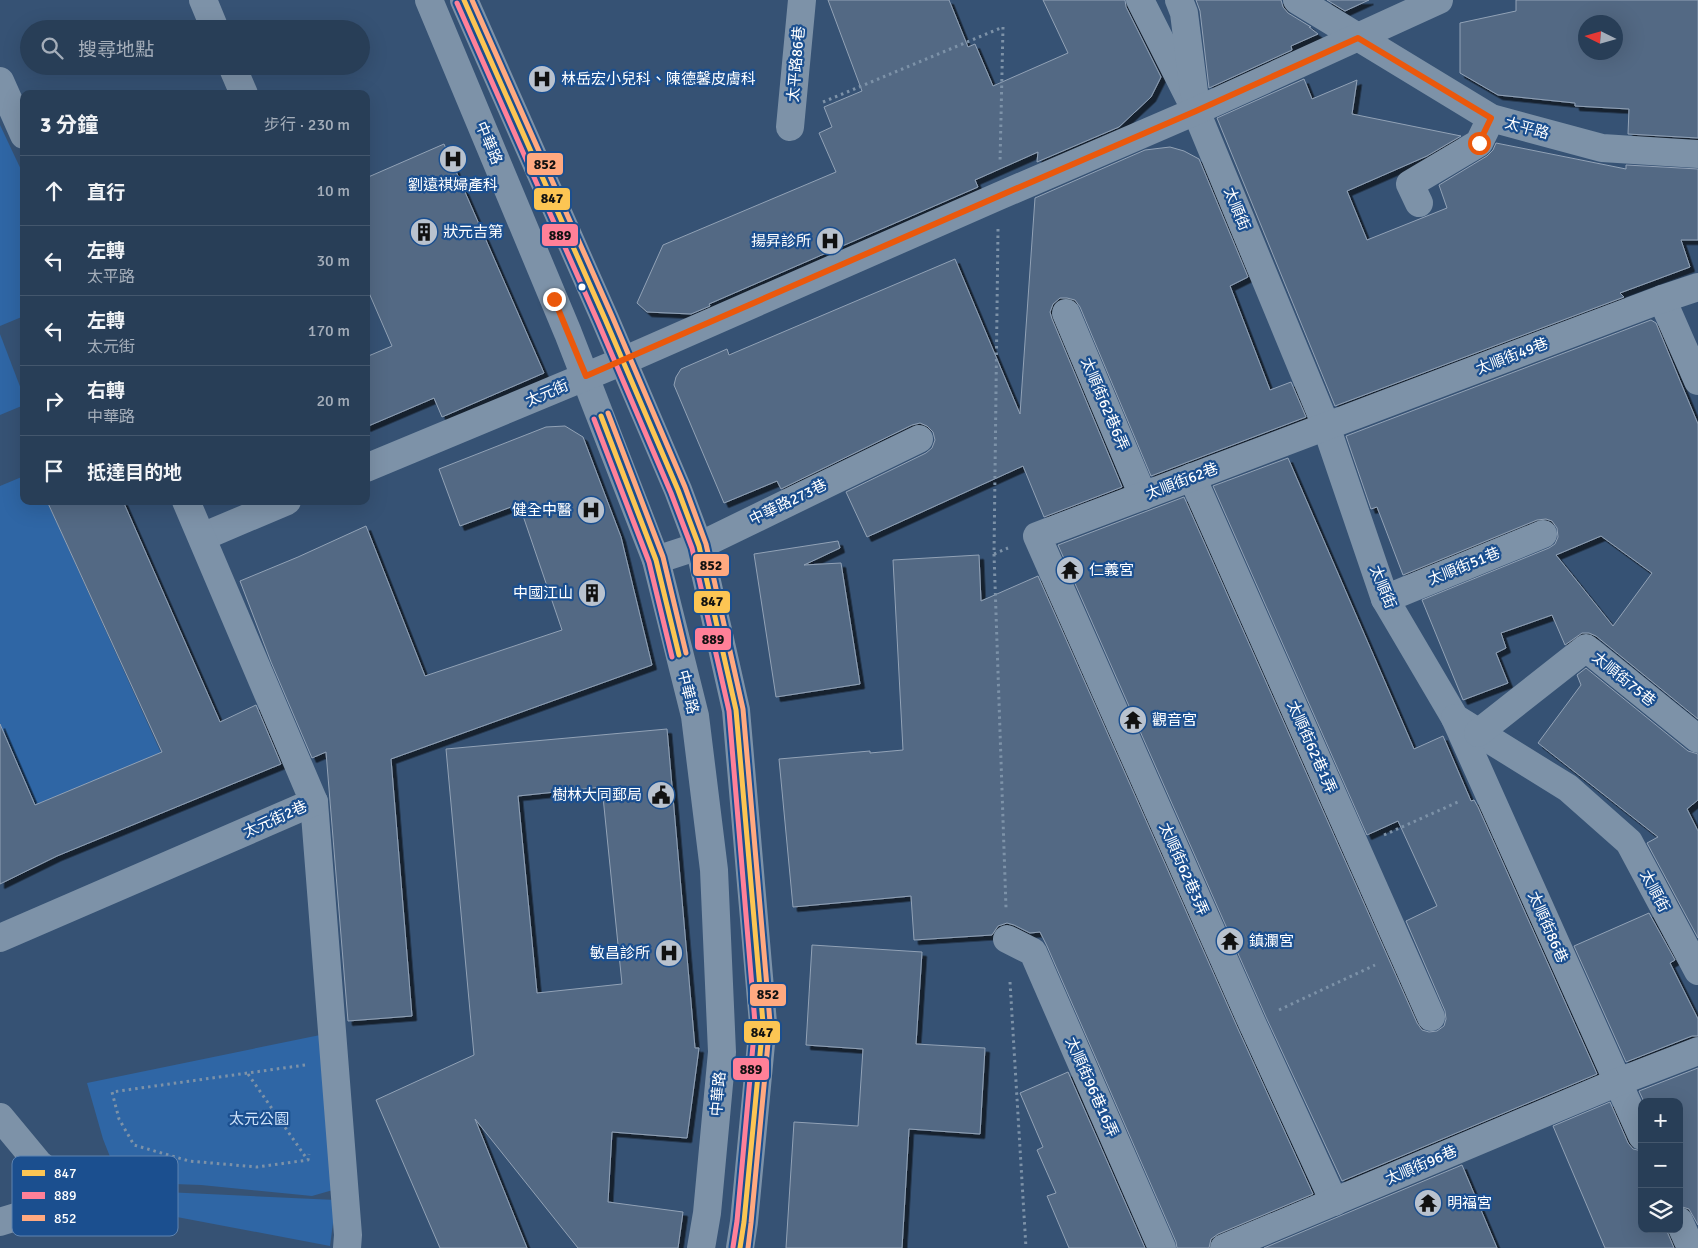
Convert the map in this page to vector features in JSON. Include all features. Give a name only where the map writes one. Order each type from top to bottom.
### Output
[{"type":"street","points":[[203,0],[211,20]]},
{"type":"street","name":"中華路","points":[[429,0],[586,376],[656,560],[695,716],[714,870],[722,1052],[707,1213],[701,1248]]},
{"type":"street","points":[[464,0],[678,490],[699,546],[736,710],[763,1023],[740,1248]]},
{"type":"street","name":"太平路86巷","points":[[795,119],[802,0]]},
{"type":"street","name":"太平路86巷","points":[[795,119],[810,0]]},
{"type":"street","points":[[1140,0],[1196,111]]},
{"type":"street","points":[[1179,0],[1184,13],[1196,111]]},
{"type":"street","name":"太平路","points":[[1297,0],[1491,118],[1602,148],[1698,154]]},
{"type":"street","name":"太元街","points":[[370,466],[623,361],[1196,111],[1439,0]]},
{"type":"street","points":[[236,75],[242,90]]},
{"type":"street","points":[[0,81],[20,126]]},
{"type":"street","name":"太順街","points":[[1196,111],[1326,426],[1385,599],[1455,718],[1568,788],[1629,842],[1698,971]]},
{"type":"street","points":[[1419,203],[1410,184],[1479,143],[1491,118]]},
{"type":"street","name":"太順街49巷","points":[[1326,426],[1698,287]]},
{"type":"street","points":[[1662,299],[1698,381]]},
{"type":"street","name":"太順街62巷6弄","points":[[1066,313],[1143,496]]},
{"type":"street","name":"太順街62巷","points":[[1036,536],[1326,426]]},
{"type":"street","name":"中華路273巷","points":[[656,560],[699,546],[918,439]]},
{"type":"street","name":"太順街62巷1弄","points":[[1192,477],[1431,1017]]},
{"type":"street","name":"太元街2巷","points":[[0,938],[314,802],[188,505]]},
{"type":"street","points":[[202,537],[278,505]]},
{"type":"street","name":"太順街51巷","points":[[1385,599],[1543,534]]},
{"type":"street","name":"太順街62巷3弄","points":[[1036,536],[1252,1023],[1334,1202]]},
{"type":"street","name":"太順街75巷","points":[[1478,733],[1586,648],[1698,739]]},
{"type":"street","name":"太順街86巷","points":[[1455,718],[1638,1127]]},
{"type":"street","points":[[314,802],[348,1235],[347,1248]]},
{"type":"street","name":"太順街96巷16弄","points":[[1007,939],[1033,952],[1162,1248]]},
{"type":"street","name":"太順街96巷","points":[[1224,1248],[1618,1082],[1698,1051]]},
{"type":"street","points":[[0,1117],[32,1156]]},
{"type":"street","points":[[0,1222],[12,1218]]},
{"type":"street","points":[[1683,1230],[1691,1248]]},
{"type":"path","points":[[795,119],[1002,27],[994,554],[1007,939],[1026,1248]]},
{"type":"path","points":[[1356,848],[1486,789]]},
{"type":"path","points":[[1252,1023],[1403,952]]},
{"type":"path","points":[[170,1156],[134,1145],[119,1119],[112,1092],[318,1063],[333,1044]]},
{"type":"path","points":[[248,1074],[308,1160]]},
{"type":"path","points":[[308,1160],[309,1151]]},
{"type":"path","points":[[178,1159],[189,1162],[257,1167],[308,1160]]},
{"type":"green space","points":[[0,125],[20,168],[20,318],[0,326]]},
{"type":"green space","points":[[0,334],[20,386],[20,407],[0,415]]},
{"type":"green space","points":[[20,478],[20,505],[49,505],[161,753],[35,805],[0,724],[0,486]]},
{"type":"green space","name":"太元公園","points":[[325,1034],[333,1190],[312,1196],[178,1184],[178,1156],[110,1156],[87,1083]]},
{"type":"green space","points":[[178,1193],[336,1200],[330,1246],[178,1217]]},
{"type":"building","points":[[828,0],[949,0],[968,47],[975,44],[993,86],[1068,53],[1043,0],[1125,0],[1126,7],[1161,77],[1151,97],[1119,127],[1037,162],[1038,152],[975,180],[978,187],[709,304],[710,306],[691,314],[647,312],[637,303],[663,245],[836,172],[819,133],[832,127],[824,107],[862,91]]},
{"type":"building","points":[[1196,0],[1281,0],[1283,7],[1288,13],[1311,27],[1309,27],[1318,34],[1291,46],[1292,50],[1209,88],[1200,11]]},
{"type":"building","points":[[1327,0],[1369,0],[1345,11]]},
{"type":"building","points":[[1516,0],[1698,0],[1698,138],[1628,134],[1629,109],[1575,106],[1575,103],[1498,95],[1460,73],[1460,23],[1516,11]]},
{"type":"building","points":[[1304,79],[1312,99],[1357,80],[1352,114],[1461,136],[1427,156],[1347,191],[1367,240],[1447,208],[1439,185],[1487,156],[1493,150],[1496,143],[1626,169],[1626,165],[1698,169],[1698,240],[1681,240],[1690,267],[1620,293],[1624,297],[1335,406],[1217,118]]},
{"type":"building","name":"狀元吉第","points":[[444,144],[544,373],[442,417],[434,398],[370,425],[370,355],[392,346],[370,295],[370,176]]},
{"type":"building","points":[[1170,147],[1184,151],[1199,159],[1248,277],[1230,286],[1270,390],[1291,382],[1306,417],[1151,476],[1080,307],[1075,300],[1060,298],[1053,304],[1050,312],[1052,319],[1122,487],[1044,517],[1023,466],[867,537],[846,492],[926,453],[932,448],[935,440],[933,432],[927,426],[920,423],[912,425],[781,489],[777,481],[724,503],[674,385],[681,369],[727,349],[729,355],[955,259],[1020,414],[1035,198],[1145,150]]},
{"type":"building","points":[[1651,320],[1656,323],[1698,424],[1698,719],[1596,636],[1582,633],[1565,645],[1552,615],[1501,633],[1506,648],[1496,653],[1508,683],[1463,700],[1422,600],[1549,548],[1555,544],[1558,537],[1557,528],[1552,521],[1546,519],[1537,520],[1403,575],[1377,507],[1371,509],[1346,436]],"holes":[[[1601,536],[1652,573],[1613,626],[1556,555]]]},
{"type":"building","name":"中國江山","points":[[565,426],[583,437],[621,537],[652,665],[391,759],[412,1016],[348,1021],[326,752],[312,758],[271,662],[240,581],[366,526],[425,676],[562,630],[519,504],[460,526],[439,469],[546,427]]},
{"type":"building","points":[[1288,458],[1414,749],[1443,736],[1471,801],[1474,800],[1478,807],[1597,1074],[1342,1181],[1266,1017],[1058,545],[1184,497],[1417,1023],[1422,1030],[1429,1032],[1437,1031],[1444,1026],[1446,1019],[1445,1011],[1406,921],[1437,906],[1398,821],[1367,835],[1213,486]]},
{"type":"building","points":[[49,505],[125,505],[220,722],[256,705],[281,764],[57,856],[0,884],[0,724],[35,805],[162,752]]},
{"type":"building","points":[[838,541],[840,548],[804,565],[841,563],[860,684],[776,697],[754,554]]},
{"type":"building","points":[[979,555],[981,601],[1038,576],[1313,1194],[1218,1234],[1211,1239],[1209,1248],[1177,1248],[1040,932],[1030,933],[1007,923],[998,926],[992,935],[914,940],[911,896],[793,907],[779,759],[903,750],[893,560]]},
{"type":"building","points":[[1586,668],[1688,751],[1698,754],[1698,800],[1687,809],[1698,831],[1698,938],[1647,843],[1658,837],[1538,743],[1581,685],[1577,675]]},
{"type":"building","points":[[667,729],[695,1048],[699,1048],[687,1138],[612,1132],[608,1202],[683,1212],[678,1248],[578,1248],[475,1119],[527,1248],[440,1248],[376,1100],[474,1055],[446,749]],"holes":[[[602,787],[622,984],[537,993],[518,796]]]},
{"type":"building","points":[[1649,913],[1675,960],[1670,963],[1698,1019],[1698,1036],[1692,1036],[1626,1062],[1574,946]]},
{"type":"building","points":[[812,945],[922,952],[916,1044],[985,1048],[980,1134],[909,1129],[902,1248],[786,1248],[794,1122],[858,1126],[863,1049],[806,1045]]},
{"type":"building","points":[[1698,1068],[1698,1225],[1689,1209],[1683,1207],[1683,1098],[1642,1098],[1639,1091]]},
{"type":"building","points":[[1068,1072],[1145,1248],[1069,1248],[1047,1196],[1056,1193],[1037,1150],[1043,1147],[1020,1093]]},
{"type":"building","points":[[1610,1102],[1628,1143],[1633,1149],[1638,1150],[1638,1233],[1668,1233],[1674,1248],[1605,1248],[1553,1126]]},
{"type":"building","points":[[1462,1165],[1497,1248],[1264,1248],[1340,1216]]},
{"type":"transit line","name":"847","points":[[464,0],[605,319],[678,490],[699,546],[736,710],[763,1023],[740,1248]]},
{"type":"transit line","name":"852","points":[[472,0],[612,316],[685,487],[706,544],[743,709],[770,1022],[748,1248]]},
{"type":"transit line","name":"889","points":[[457,3],[598,322],[671,493],[692,548],[729,711],[755,1023],[733,1247]]},
{"type":"transit line","name":"852","points":[[608,413],[663,557],[686,653]]},
{"type":"transit line","name":"847","points":[[601,416],[656,560],[679,655]]},
{"type":"transit line","name":"889","points":[[594,419],[649,562],[672,657]]},
{"type":"place","name":"林岳宏小兒科、陳德馨皮膚科","points":[[542,79]]},
{"type":"place","name":"劉遠祺婦產科","points":[[453,159]]},
{"type":"place","name":"狀元吉第","points":[[424,232]]},
{"type":"place","name":"揚昇診所","points":[[830,241]]},
{"type":"place","name":"健全中醫","points":[[591,510]]},
{"type":"place","name":"仁義宮","points":[[1070,570]]},
{"type":"place","name":"中國江山","points":[[592,593]]},
{"type":"place","name":"觀音宮","points":[[1133,720]]},
{"type":"place","name":"樹林大同郵局","points":[[661,795]]},
{"type":"place","name":"鎮瀾宮","points":[[1230,941]]},
{"type":"place","name":"敏昌診所","points":[[669,953]]},
{"type":"place","name":"明福宮","points":[[1428,1203]]},
{"type":"route","points":[[554,299],[586,376],[1196,111],[1358,38],[1491,118],[1479,143]]}]
